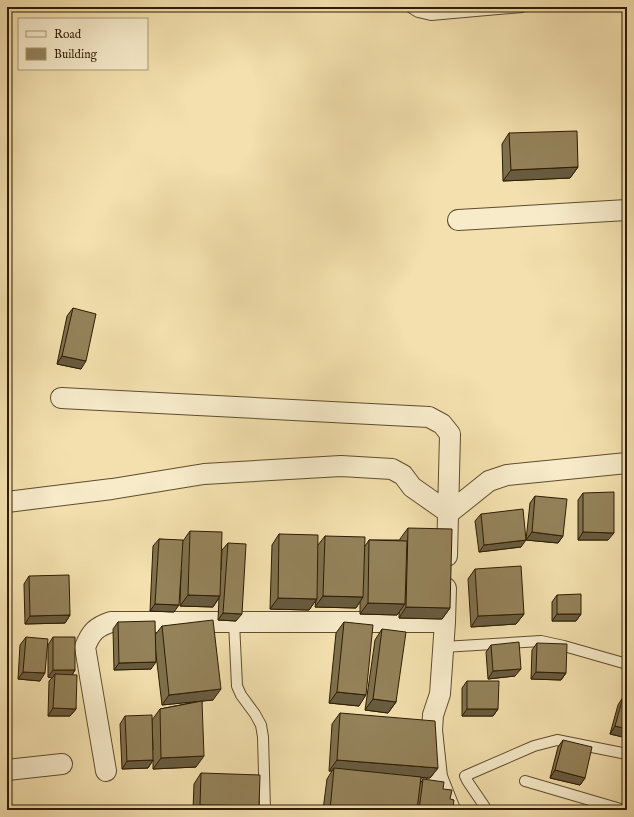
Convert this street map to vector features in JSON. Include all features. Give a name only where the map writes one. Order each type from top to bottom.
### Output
[{"type":"street","points":[[458,220],[627,210]]},
{"type":"street","points":[[61,398],[429,417],[442,424],[450,434],[449,513],[445,622],[440,694],[433,715],[432,730],[437,777],[450,810]]},
{"type":"street","points":[[449,513],[489,481],[507,475],[627,463]]},
{"type":"street","points":[[7,502],[112,489],[204,474],[342,466],[392,469],[403,475],[412,487],[449,513]]},
{"type":"street","points":[[106,771],[85,647],[90,636],[100,626],[111,622],[445,622]]},
{"type":"street","points":[[7,770],[62,764]]},
{"type":"lane","points":[[410,7],[418,12],[431,15],[522,7]]},
{"type":"lane","points":[[234,622],[237,686],[241,695],[261,725],[263,737],[265,810]]},
{"type":"lane","points":[[443,647],[541,641],[627,664]]},
{"type":"lane","points":[[486,810],[465,776],[534,746],[557,740],[627,754]]},
{"type":"lane","points":[[525,781],[624,810]]},
{"type":"building","points":[[577,131],[578,167],[511,170],[509,133]]},
{"type":"building","points":[[73,308],[96,314],[86,361],[62,356]]},
{"type":"building","points":[[614,492],[614,533],[583,532],[583,493]]},
{"type":"building","points":[[535,496],[567,499],[563,536],[532,532]]},
{"type":"building","points":[[523,509],[526,540],[484,545],[481,514]]},
{"type":"building","points":[[408,528],[452,529],[450,608],[406,607]]},
{"type":"building","points":[[190,531],[222,532],[220,596],[188,595]]},
{"type":"building","points":[[279,534],[318,535],[317,599],[278,598]]},
{"type":"building","points":[[325,536],[365,537],[363,597],[323,596]]},
{"type":"building","points":[[159,539],[183,540],[179,605],[155,604]]},
{"type":"building","points":[[369,540],[407,541],[405,604],[368,603]]},
{"type":"building","points":[[228,543],[246,544],[242,614],[223,613]]},
{"type":"building","points":[[521,566],[524,614],[478,616],[475,569]]},
{"type":"building","points":[[69,575],[70,615],[30,616],[29,576]]},
{"type":"building","points":[[581,594],[581,614],[557,614],[557,595]]},
{"type":"building","points":[[213,620],[221,689],[169,695],[162,626]]},
{"type":"building","points":[[155,621],[156,662],[119,663],[118,622]]},
{"type":"building","points":[[344,622],[373,625],[366,695],[337,692]]},
{"type":"building","points":[[382,629],[406,632],[396,702],[373,699]]},
{"type":"building","points":[[26,637],[48,639],[45,673],[23,672]]},
{"type":"building","points":[[53,637],[75,637],[75,670],[53,670]]},
{"type":"building","points":[[519,642],[521,669],[493,671],[491,645]]},
{"type":"building","points":[[537,643],[567,644],[566,673],[536,672]]},
{"type":"building","points":[[55,674],[77,675],[76,709],[53,708]]},
{"type":"building","points":[[467,681],[499,681],[498,709],[467,709]]},
{"type":"building","points":[[623,697],[627,698],[627,729],[615,726]]},
{"type":"building","points":[[202,701],[204,756],[161,758],[160,709]]},
{"type":"building","points":[[340,713],[435,721],[438,768],[337,760]]},
{"type":"building","points":[[152,715],[153,760],[127,761],[125,716]]},
{"type":"building","points":[[563,740],[592,747],[585,778],[555,770]]},
{"type":"building","points":[[334,768],[421,777],[417,810],[330,810]]},
{"type":"building","points":[[201,773],[260,775],[259,806],[200,805]]},
{"type":"building","points":[[423,779],[444,782],[443,789],[452,790],[450,799],[454,800],[453,808],[457,808],[457,810],[419,810]]}]
